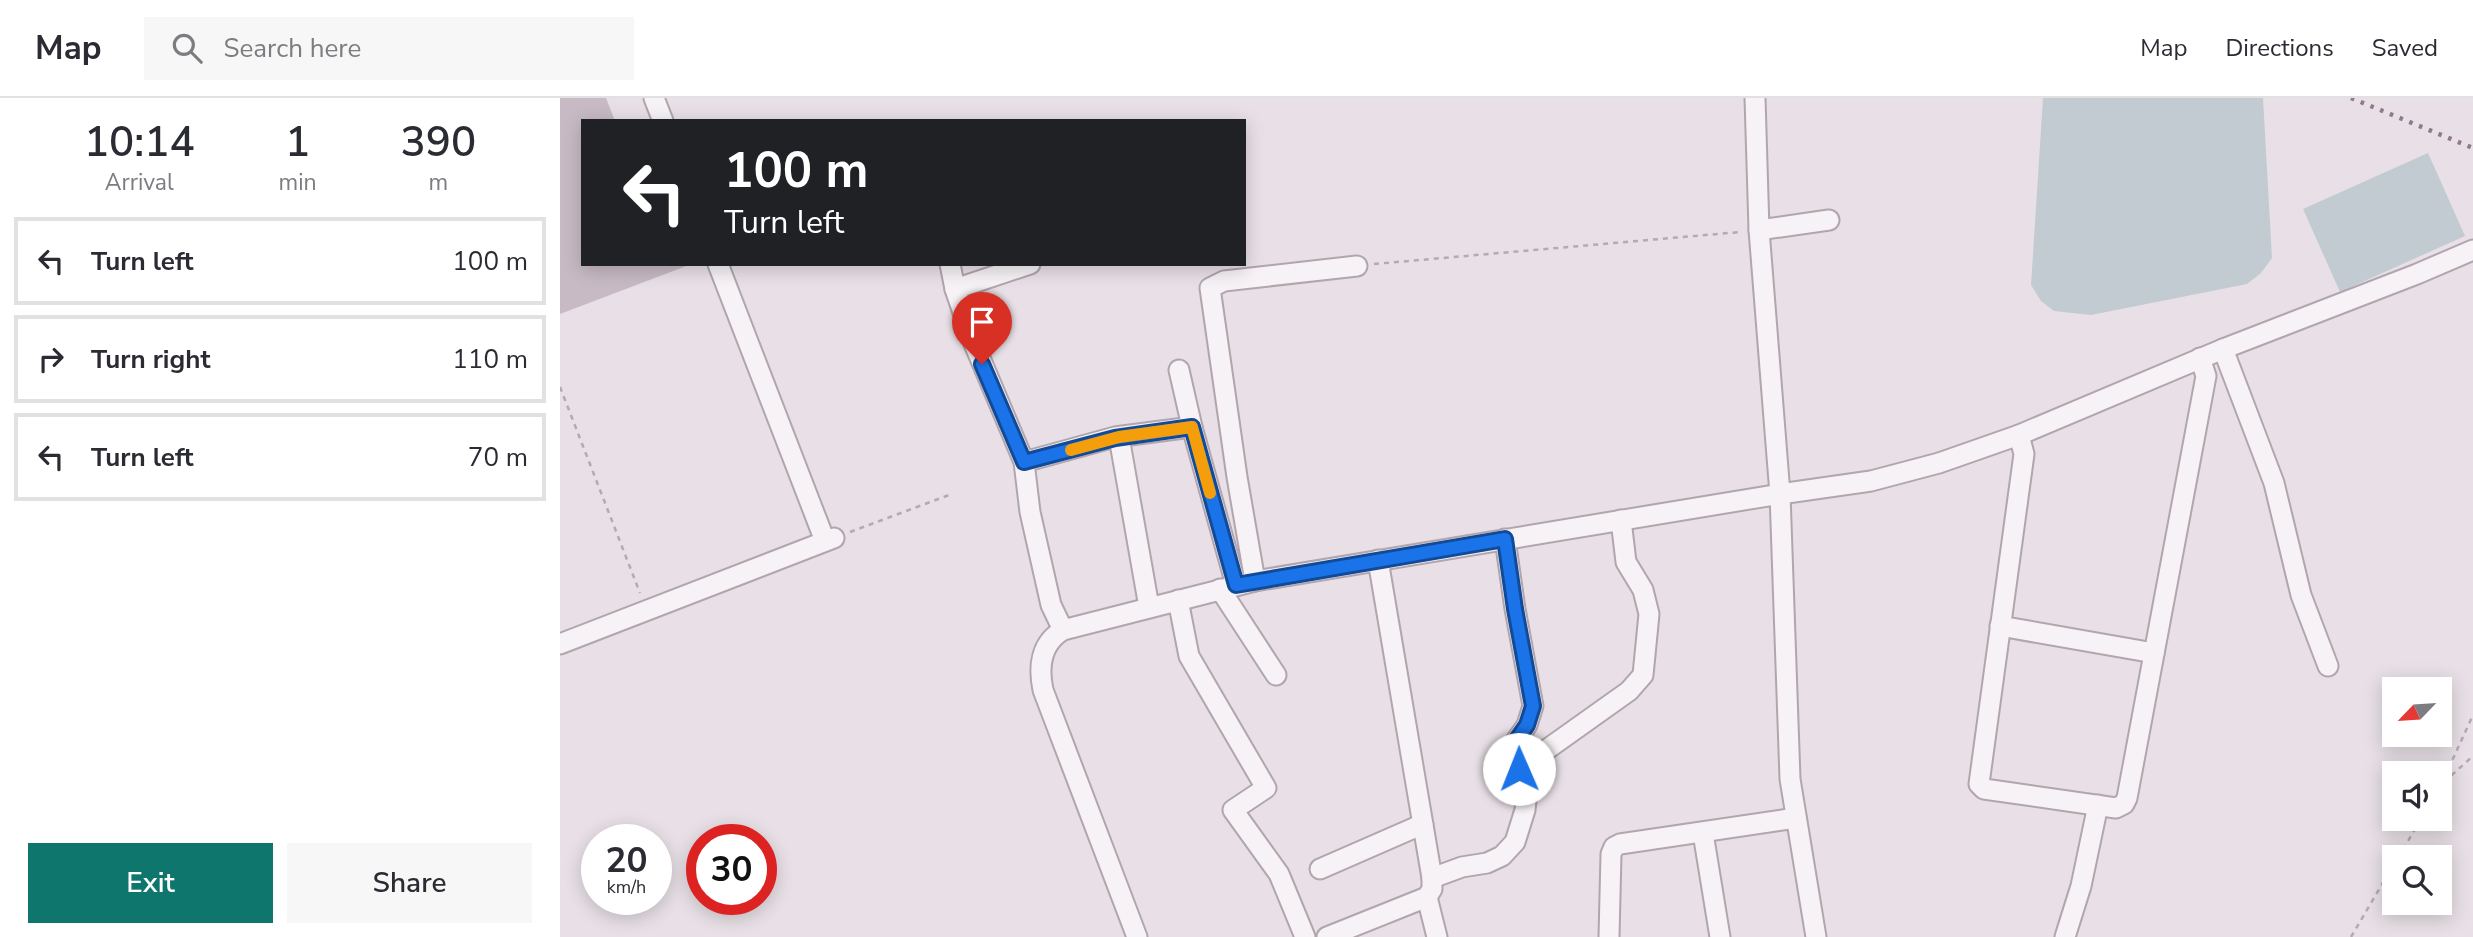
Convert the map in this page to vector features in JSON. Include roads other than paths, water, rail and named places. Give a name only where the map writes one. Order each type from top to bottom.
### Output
[{"type":"street","points":[[654,98],[662,119]]},
{"type":"street","points":[[1755,98],[1759,230],[1780,494],[1790,779],[1816,937]]},
{"type":"street","points":[[1759,230],[1829,220]]},
{"type":"street","points":[[1137,937],[1043,690],[1041,664],[1045,645],[1063,630],[1237,585],[1871,481],[1939,463],[2019,435],[2200,358],[2473,250]]},
{"type":"street","points":[[560,645],[830,540],[719,266]]},
{"type":"street","points":[[950,266],[955,289],[972,339],[1024,462],[1030,512],[1051,605],[1063,630]]},
{"type":"street","points":[[955,289],[1024,266]]},
{"type":"street","points":[[1237,585],[1237,477],[1210,288],[1224,281],[1357,266]]},
{"type":"street","points":[[2223,349],[2274,483],[2301,595],[2328,666]]},
{"type":"street","points":[[2019,435],[2024,454],[1979,780],[1984,789],[2116,808],[2124,804],[2127,798],[2206,376],[2200,358]]},
{"type":"street","points":[[1179,370],[1192,427],[1237,585],[1276,675]]},
{"type":"street","points":[[1024,462],[1119,437],[1192,427]]},
{"type":"street","points":[[1119,437],[1149,607]]},
{"type":"street","points":[[1520,738],[1539,755],[1629,691],[1643,675],[1649,614],[1643,590],[1626,562],[1621,520]]},
{"type":"street","points":[[1432,878],[1462,867],[1487,863],[1502,856],[1515,842],[1524,810],[1527,790],[1511,748],[1527,725],[1533,706],[1505,539]]},
{"type":"street","points":[[1327,937],[1427,897],[1432,889],[1378,560]]},
{"type":"street","points":[[1178,600],[1189,656],[1266,788],[1233,810],[1279,874],[1305,937]]},
{"type":"street","points":[[2000,626],[2154,653]]},
{"type":"street","points":[[2065,937],[2081,886],[2098,805]]},
{"type":"street","points":[[1609,937],[1611,854],[1614,847],[1619,844],[1796,818]]},
{"type":"street","points":[[1320,869],[1423,824]]},
{"type":"street","points":[[1703,833],[1720,937]]},
{"type":"street","points":[[1427,897],[1437,937]]},
{"type":"railway","points":[[2351,98],[2473,148]]}]
